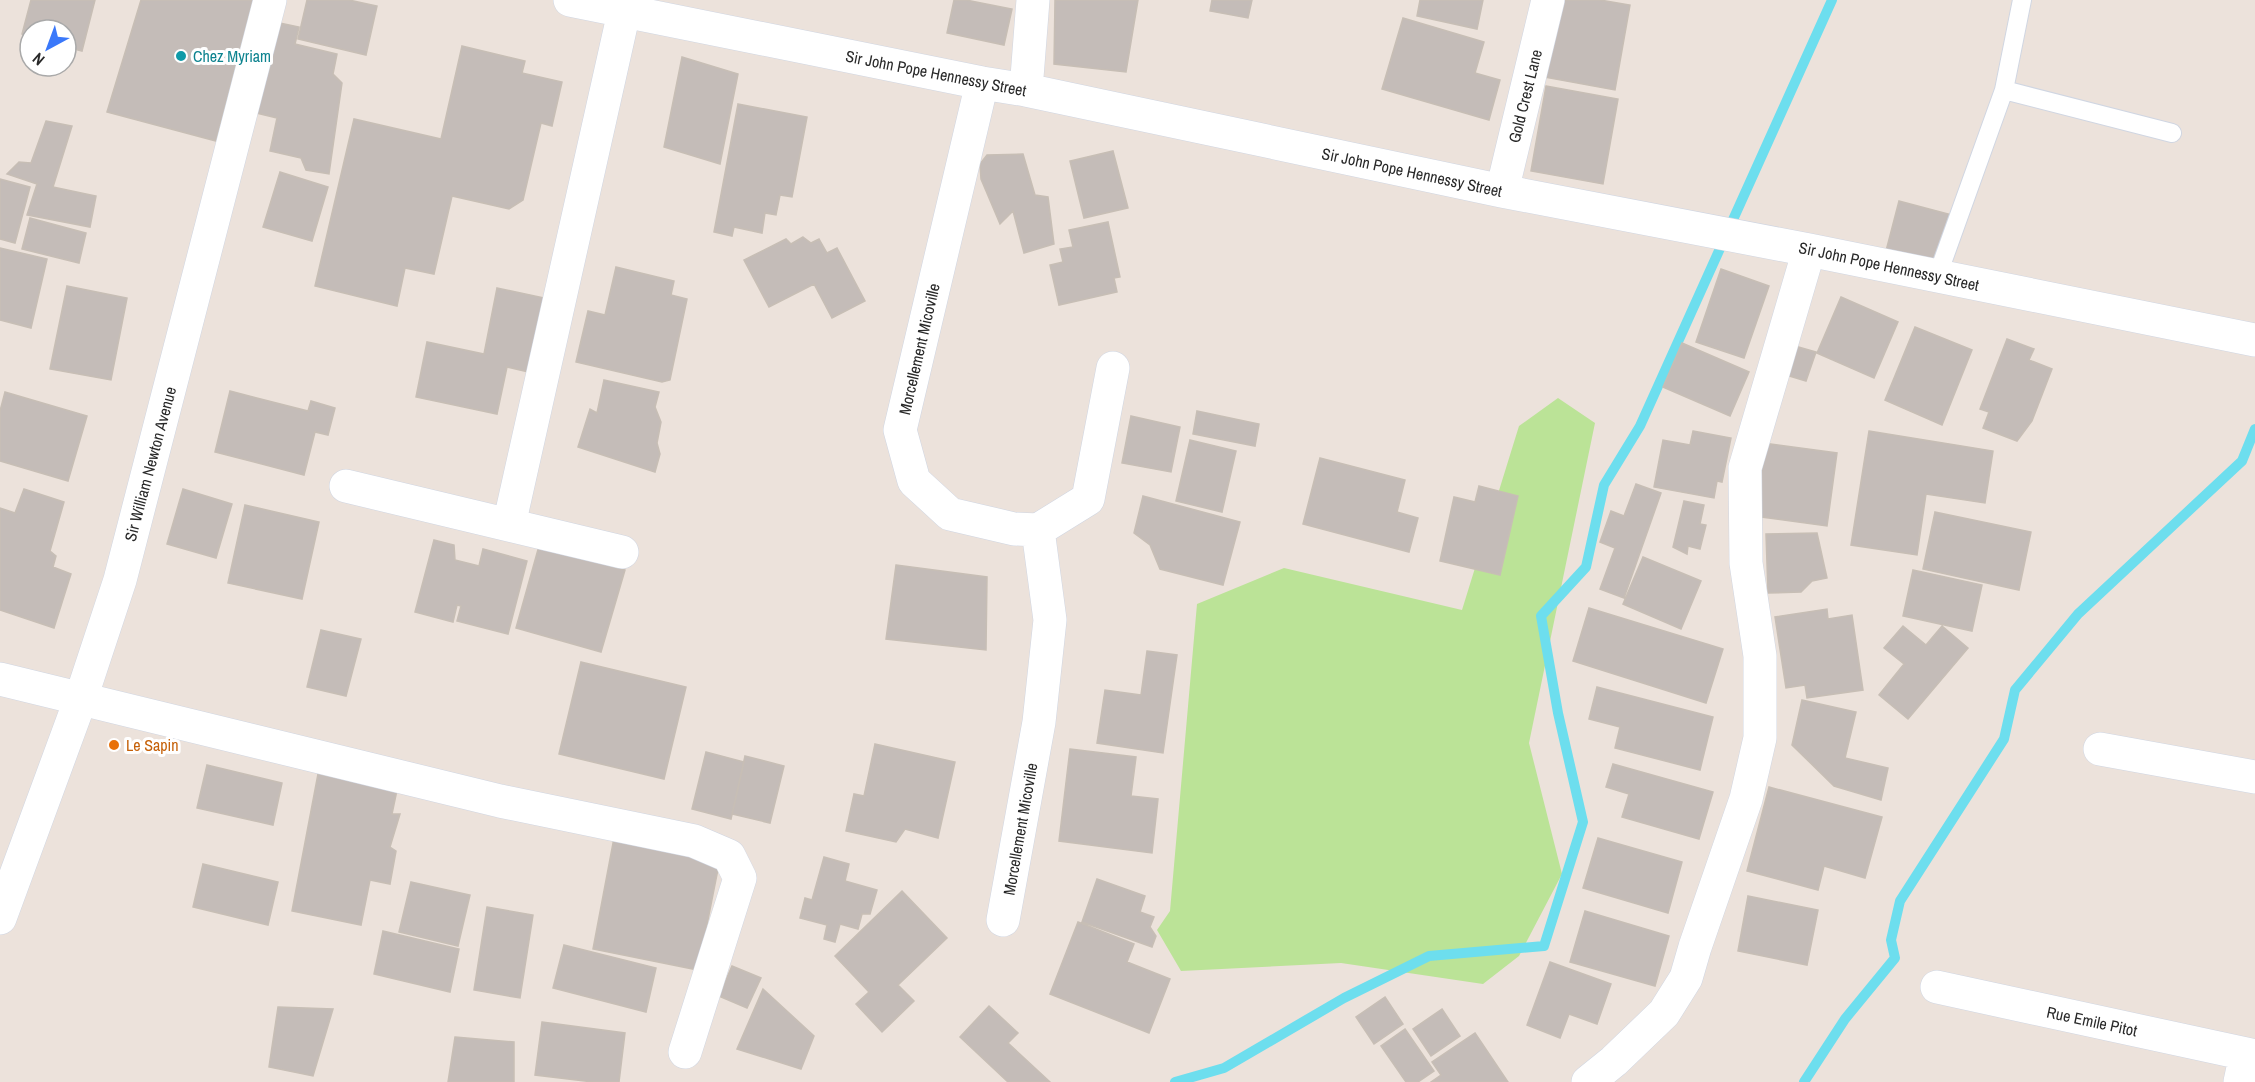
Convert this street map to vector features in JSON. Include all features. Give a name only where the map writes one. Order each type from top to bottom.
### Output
[{"type":"street","name":"Sir William Newton Avenue","points":[[0,918],[81,698],[120,580],[270,0]]},
{"type":"street","name":"Sir John Pope Hennessy Street","points":[[570,0],[1026,90],[1502,191],[2255,340]]},
{"type":"street","points":[[1026,90],[1033,0]]},
{"type":"street","name":"Gold Crest Lane","points":[[1502,191],[1548,0]]},
{"type":"street","points":[[509,525],[624,12]]},
{"type":"street","name":"Morcellement Micoville","points":[[982,83],[900,430],[914,481],[950,514],[1014,529],[1038,530],[1050,620],[1040,722],[1003,920]]},
{"type":"street","points":[[1588,1082],[1614,1061],[1664,1012],[1686,978],[1746,800],[1760,738],[1760,656],[1746,563],[1745,468],[1809,250]]},
{"type":"street","points":[[1038,530],[1088,499],[1113,368]]},
{"type":"street","points":[[346,486],[622,552]]},
{"type":"street","points":[[0,679],[500,801],[694,841],[729,856],[740,878],[685,1052]]},
{"type":"street","points":[[2100,749],[2255,777]]},
{"type":"street","name":"Rue Emile Pitot","points":[[1937,987],[2247,1064]]},
{"type":"lane","points":[[1937,277],[2004,90],[2022,0]]},
{"type":"lane","points":[[2004,90],[2172,133]]},
{"type":"green space","points":[[1558,398],[1595,423],[1529,743],[1562,874],[1519,956],[1483,984],[1341,963],[1181,971],[1157,930],[1170,911],[1197,604],[1284,568],[1462,610],[1519,426]]},
{"type":"building","points":[[31,0],[95,0],[82,51],[78,50],[78,18],[26,18]]},
{"type":"building","name":"Chez Myriam","points":[[141,0],[253,0],[216,141],[107,112]]},
{"type":"building","points":[[307,0],[349,0],[377,6],[366,55],[298,39]]},
{"type":"building","points":[[954,0],[966,0],[1012,9],[1004,45],[947,33]]},
{"type":"building","points":[[1055,0],[1138,0],[1126,72],[1054,64]]},
{"type":"building","points":[[1212,0],[1252,0],[1248,18],[1210,11]]},
{"type":"building","points":[[1420,0],[1483,0],[1477,29],[1417,16]]},
{"type":"building","points":[[1558,0],[1600,0],[1630,5],[1615,90],[1544,77]]},
{"type":"building","points":[[1403,18],[1484,42],[1475,73],[1500,80],[1489,120],[1382,89]]},
{"type":"building","points":[[275,22],[299,27],[295,44],[337,54],[333,74],[342,83],[329,174],[306,170],[301,158],[270,151],[277,118],[256,113]]},
{"type":"building","points":[[462,46],[525,61],[522,73],[562,82],[552,126],[541,123],[523,200],[509,209],[452,196],[434,274],[405,268],[397,306],[315,286],[354,119],[441,139]]},
{"type":"building","points":[[682,57],[738,74],[720,164],[664,147]]},
{"type":"building","points":[[1546,86],[1618,99],[1603,184],[1531,171]]},
{"type":"building","points":[[738,104],[807,117],[792,197],[780,195],[776,215],[765,213],[762,233],[734,227],[732,236],[714,232]]},
{"type":"building","points":[[46,121],[72,126],[53,187],[96,196],[90,227],[27,215],[37,184],[7,174],[19,162],[31,163]]},
{"type":"building","points":[[1113,151],[1128,208],[1084,218],[1070,161]]},
{"type":"building","points":[[1023,154],[1035,195],[1048,197],[1054,244],[1024,253],[1013,211],[1000,224],[981,179],[980,164],[987,155]]},
{"type":"building","points":[[280,172],[328,187],[312,241],[263,227]]},
{"type":"building","points":[[0,179],[30,187],[15,243],[0,239]]},
{"type":"building","points":[[1899,201],[1952,215],[1940,264],[1886,251]]},
{"type":"building","points":[[30,218],[86,233],[79,263],[22,249]]},
{"type":"building","points":[[1108,222],[1120,277],[1114,278],[1117,292],[1059,305],[1050,265],[1063,262],[1060,249],[1073,247],[1069,230]]},
{"type":"building","points":[[803,237],[811,243],[819,239],[827,253],[837,248],[865,301],[832,318],[814,284],[769,307],[744,260],[786,239],[791,244]]},
{"type":"building","points":[[0,248],[47,259],[31,328],[0,320]]},
{"type":"building","points":[[616,267],[674,281],[671,295],[687,299],[670,380],[662,382],[576,362],[588,311],[605,315]]},
{"type":"building","points":[[1721,269],[1769,286],[1744,358],[1696,342]]},
{"type":"building","points":[[67,286],[127,298],[111,380],[50,369]]},
{"type":"building","points":[[497,288],[549,299],[533,373],[507,367],[497,414],[416,397],[427,342],[484,354]]},
{"type":"building","points":[[1841,297],[1898,322],[1874,378],[1817,353]]},
{"type":"building","points":[[1915,327],[1972,350],[1942,425],[1885,400]]},
{"type":"building","points":[[2007,339],[2034,349],[2029,360],[2052,369],[2032,421],[2017,441],[1983,428],[1989,412],[1980,409]]},
{"type":"building","points":[[1682,343],[1749,372],[1730,416],[1663,387]]},
{"type":"building","points":[[1795,346],[1816,352],[1806,381],[1786,375]]},
{"type":"building","points":[[604,380],[659,392],[655,407],[661,422],[657,443],[660,454],[655,472],[578,447],[590,409],[597,413]]},
{"type":"building","points":[[230,391],[308,411],[311,401],[335,408],[328,435],[315,432],[304,475],[215,452]]},
{"type":"building","points":[[5,392],[87,416],[68,481],[0,461],[0,411]]},
{"type":"building","points":[[1197,411],[1259,424],[1255,446],[1193,434]]},
{"type":"building","points":[[1131,416],[1180,427],[1171,472],[1122,463]]},
{"type":"building","points":[[1693,431],[1731,438],[1722,482],[1717,481],[1714,498],[1654,487],[1663,440],[1690,445]]},
{"type":"building","points":[[1869,431],[1993,451],[1985,503],[1926,494],[1917,555],[1851,545]]},
{"type":"building","points":[[1190,440],[1236,451],[1222,512],[1176,501]]},
{"type":"building","points":[[1763,443],[1837,453],[1827,526],[1754,516]]},
{"type":"building","points":[[1320,458],[1405,480],[1397,512],[1418,518],[1409,552],[1303,524]]},
{"type":"building","points":[[1636,484],[1661,493],[1624,598],[1600,589],[1615,548],[1600,542],[1611,511],[1624,516]]},
{"type":"building","points":[[1479,486],[1518,496],[1500,575],[1440,561],[1454,497],[1475,502]]},
{"type":"building","points":[[24,489],[64,502],[50,551],[56,556],[53,567],[71,574],[54,628],[0,610],[0,508],[15,513]]},
{"type":"building","points":[[183,489],[232,504],[216,558],[167,544]]},
{"type":"building","points":[[1143,496],[1240,522],[1223,585],[1160,569],[1150,545],[1134,533]]},
{"type":"building","points":[[1684,501],[1704,505],[1700,524],[1706,525],[1700,549],[1688,546],[1687,554],[1673,547]]},
{"type":"building","points":[[245,505],[319,522],[302,599],[228,583]]},
{"type":"building","points":[[1935,512],[2031,532],[2019,590],[1923,569]]},
{"type":"building","points":[[1817,533],[1827,578],[1812,581],[1801,592],[1768,593],[1766,534]]},
{"type":"building","points":[[434,540],[454,545],[455,560],[479,566],[483,549],[527,561],[508,634],[457,621],[461,606],[457,605],[453,622],[415,612]]},
{"type":"building","points":[[539,546],[625,570],[601,652],[516,628]]},
{"type":"building","points":[[1643,557],[1701,581],[1681,629],[1623,604]]},
{"type":"building","points":[[896,565],[987,577],[986,650],[886,639]]},
{"type":"building","points":[[1913,570],[1982,585],[1972,631],[1903,616]]},
{"type":"building","points":[[1589,608],[1723,649],[1706,703],[1573,661]]},
{"type":"building","points":[[1827,609],[1828,619],[1852,615],[1863,690],[1807,698],[1805,685],[1786,688],[1775,617]]},
{"type":"building","points":[[1903,626],[1926,645],[1942,626],[1968,648],[1908,719],[1879,695],[1904,664],[1884,648]]},
{"type":"building","points":[[321,630],[361,639],[346,696],[307,687]]},
{"type":"building","points":[[1147,651],[1177,655],[1163,753],[1097,743],[1105,690],[1141,695]]},
{"type":"building","points":[[581,662],[686,687],[664,779],[559,754]]},
{"type":"building","points":[[1597,687],[1713,717],[1700,770],[1615,748],[1620,727],[1589,719]]},
{"type":"building","points":[[1802,700],[1856,712],[1845,758],[1888,768],[1881,800],[1834,786],[1792,745]]},
{"type":"building","points":[[875,744],[955,762],[938,838],[905,829],[896,842],[846,831],[854,794],[864,796]]},
{"type":"building","points":[[1070,749],[1136,757],[1131,796],[1158,799],[1152,853],[1059,841]]},
{"type":"building","points":[[706,752],[744,762],[731,819],[692,809]]},
{"type":"building","points":[[745,756],[784,766],[770,823],[732,814]]},
{"type":"building","points":[[1613,764],[1713,792],[1699,839],[1622,817],[1629,794],[1606,787]]},
{"type":"building","points":[[207,765],[282,783],[273,825],[197,808]]},
{"type":"building","points":[[318,774],[397,790],[392,814],[400,814],[390,847],[396,851],[390,884],[370,880],[361,925],[292,911]]},
{"type":"building","points":[[1769,787],[1882,817],[1865,878],[1824,866],[1818,890],[1747,871]]},
{"type":"building","points":[[614,838],[720,859],[698,970],[593,949]]},
{"type":"building","points":[[1598,838],[1682,862],[1668,913],[1583,888]]},
{"type":"building","points":[[824,857],[849,864],[845,881],[877,890],[870,914],[862,914],[858,929],[840,924],[835,942],[824,939],[827,925],[800,918],[805,898],[812,900]]},
{"type":"building","points":[[203,864],[278,882],[268,925],[193,907]]},
{"type":"building","points":[[1097,879],[1145,896],[1140,912],[1154,917],[1150,927],[1156,936],[1152,947],[1082,922]]},
{"type":"building","points":[[411,882],[470,895],[458,946],[399,932]]},
{"type":"building","points":[[902,891],[947,938],[898,985],[914,1001],[882,1032],[856,1004],[869,992],[835,956]]},
{"type":"building","points":[[1748,896],[1818,910],[1807,965],[1738,951]]},
{"type":"building","points":[[487,907],[533,915],[520,998],[474,990]]},
{"type":"building","points":[[1585,911],[1669,936],[1655,986],[1570,962]]},
{"type":"building","points":[[1078,922],[1134,944],[1127,962],[1170,979],[1149,1033],[1050,994]]},
{"type":"building","points":[[383,931],[459,949],[450,992],[374,974]]},
{"type":"building","points":[[564,945],[656,968],[646,1012],[553,988]]},
{"type":"building","points":[[1550,962],[1611,984],[1597,1024],[1569,1014],[1560,1038],[1527,1025]]},
{"type":"building","points":[[732,966],[761,978],[747,1008],[719,996]]},
{"type":"building","points":[[763,989],[814,1036],[801,1069],[737,1049]]},
{"type":"building","points":[[1385,997],[1403,1024],[1374,1044],[1356,1017]]},
{"type":"building","points":[[989,1006],[1018,1033],[1008,1043],[1050,1082],[1008,1082],[960,1037]]},
{"type":"building","points":[[278,1007],[333,1009],[313,1076],[269,1067]]},
{"type":"building","points":[[1442,1009],[1460,1036],[1431,1056],[1413,1029]]},
{"type":"building","points":[[542,1022],[625,1033],[619,1082],[593,1082],[535,1075]]},
{"type":"building","points":[[1405,1029],[1434,1071],[1418,1082],[1406,1082],[1381,1046]]},
{"type":"building","points":[[1475,1033],[1508,1082],[1431,1082],[1441,1075],[1432,1062]]},
{"type":"building","points":[[455,1037],[514,1042],[514,1082],[448,1082]]},
{"type":"waterway","points":[[1175,1082],[1224,1068],[1344,998],[1429,956],[1544,946],[1583,822],[1558,713],[1541,616],[1586,567],[1604,485],[1640,426],[1832,0]]},
{"type":"waterway","points":[[1804,1082],[1845,1019],[1895,958],[1891,940],[1900,901],[2004,739],[2015,690],[2078,614],[2242,461],[2255,429]]},
{"type":"place","name":"Chez Myriam","points":[[181,56]]},
{"type":"place","name":"Le Sapin","points":[[114,745]]}]
